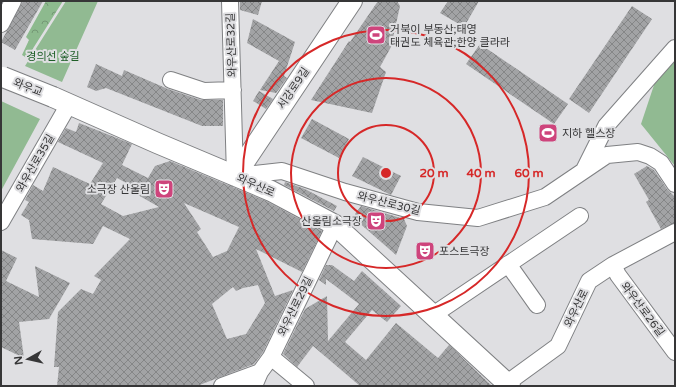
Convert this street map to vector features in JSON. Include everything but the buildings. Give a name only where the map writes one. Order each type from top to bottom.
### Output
[{"type":"street","points":[[1,24],[13,1]]},
{"type":"street","name":"와우산로32길","points":[[230,1],[235,176]]},
{"type":"street","name":"서강로9길","points":[[235,176],[352,1]]},
{"type":"street","points":[[584,171],[606,126],[675,48]]},
{"type":"street","name":"와우교","points":[[2,76],[61,100]]},
{"type":"street","name":"와우산로32길","points":[[171,80],[204,91],[233,90]]},
{"type":"street","name":"와우산로","points":[[61,100],[156,143],[271,190],[334,226],[509,384],[558,346],[589,281],[613,265],[675,232]]},
{"type":"street","name":"와우산로35길","points":[[1,222],[61,100]]},
{"type":"street","name":"와우산로30길","points":[[235,176],[282,171],[345,192],[418,212],[478,218],[545,197],[607,155],[638,152],[650,156],[661,163],[675,184]]},
{"type":"street","points":[[433,315],[580,216]]},
{"type":"street","name":"와우산로29길","points":[[257,379],[271,357],[334,226]]},
{"type":"street","points":[[508,264],[537,305]]},
{"type":"street","name":"와우산로26길","points":[[613,265],[618,275],[675,352]]},
{"type":"street","points":[[271,357],[306,386]]},
{"type":"street","points":[[222,386],[257,379]]},
{"type":"green space","points":[[46,1],[63,1],[27,58],[22,55],[29,40],[26,37]]},
{"type":"green space","name":"경의선 숲길","points":[[66,1],[98,1],[62,82],[25,66]]},
{"type":"green space","points":[[675,55],[675,166],[641,124],[658,73]]},
{"type":"green space","points":[[1,101],[40,119],[1,191]]},
{"type":"place","name":"거북이 부동산;태영 태권도 체육관;한양 클라라","points":[[376,35]]},
{"type":"place","name":"지하 헬스장","points":[[548,133]]},
{"type":"place","name":"소극장 산울림","points":[[164,189]]},
{"type":"place","name":"산울림소극장","points":[[376,221]]},
{"type":"place","name":"포스트극장","points":[[425,251]]}]
